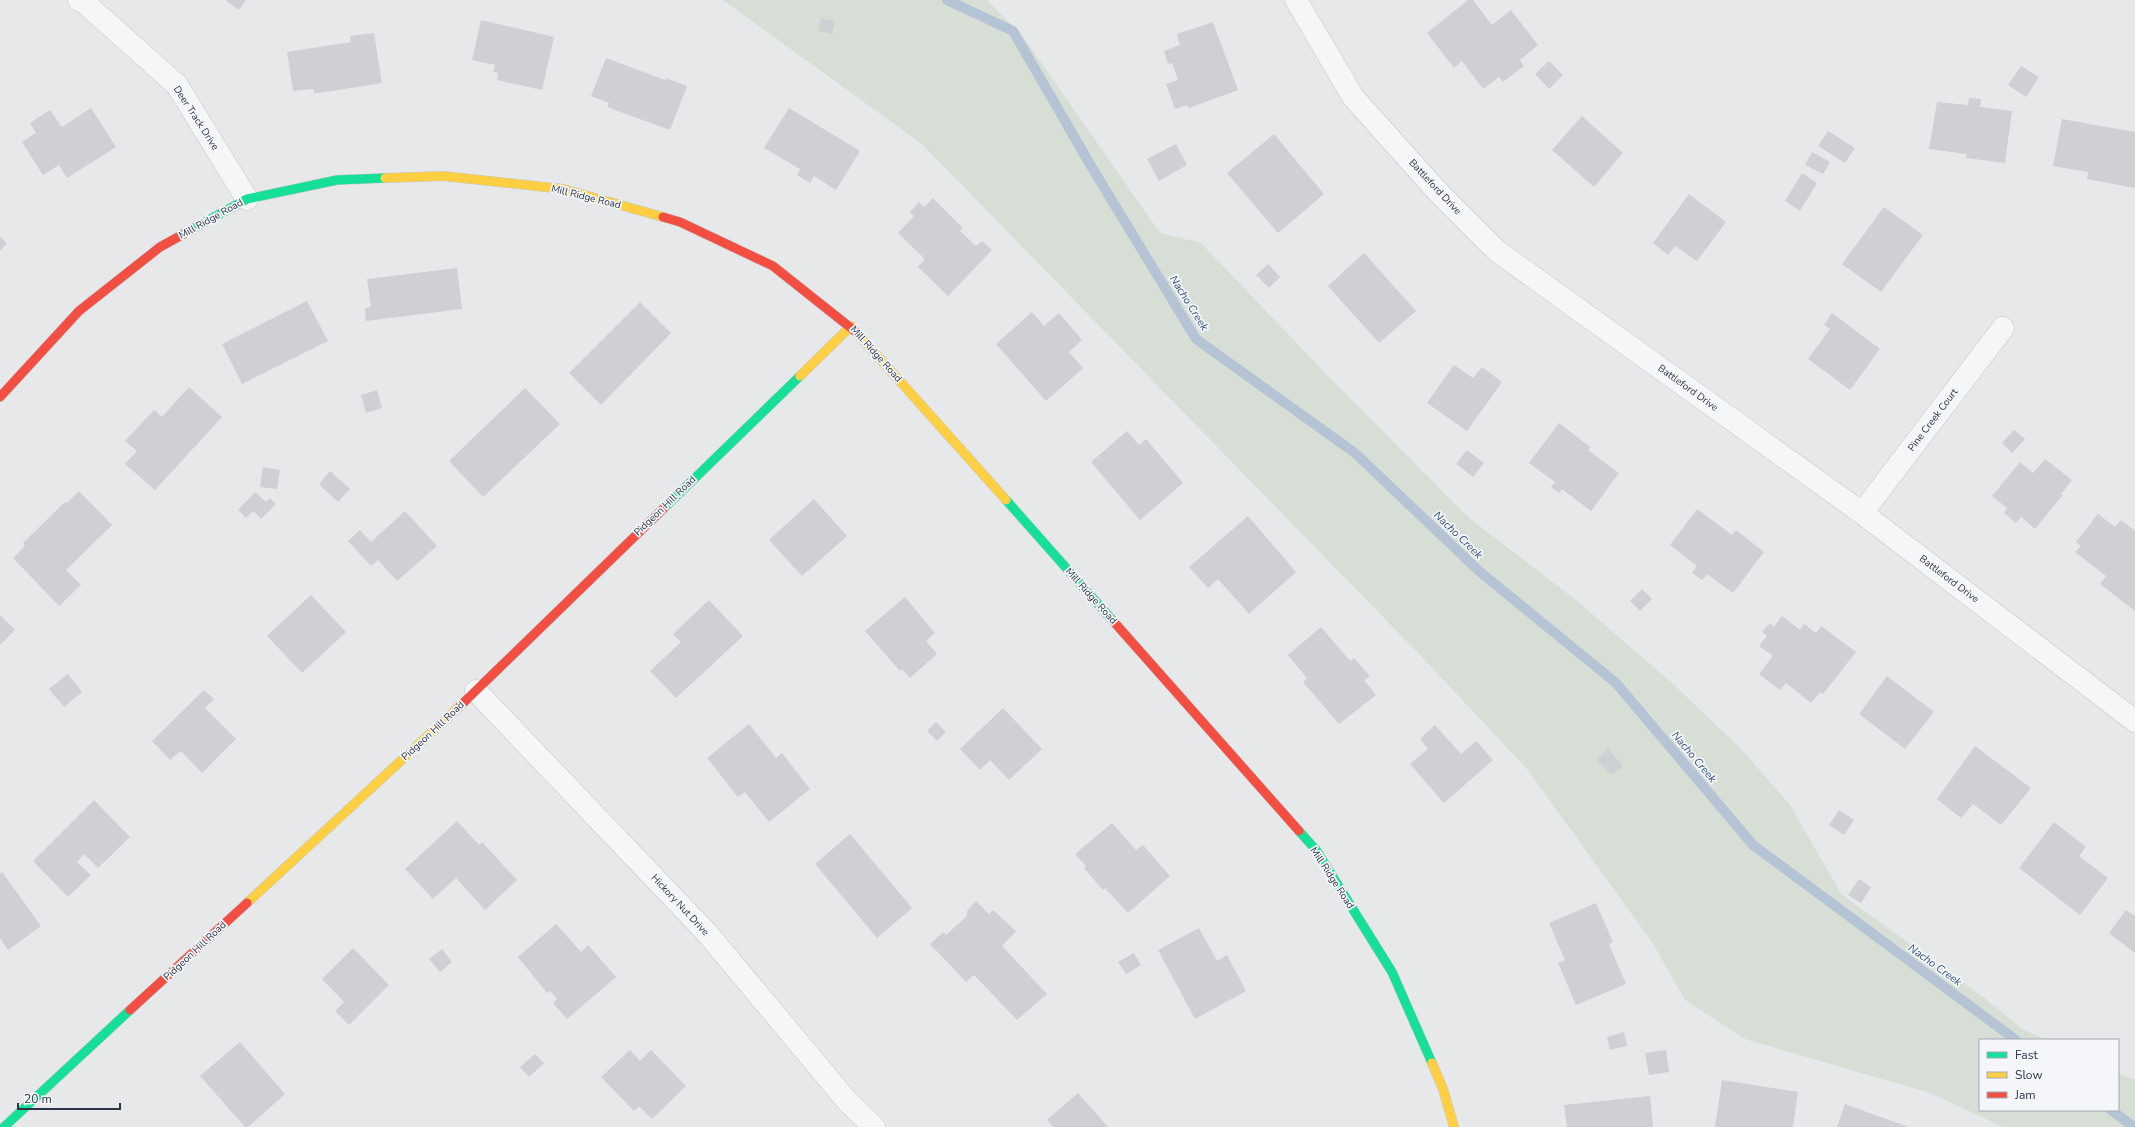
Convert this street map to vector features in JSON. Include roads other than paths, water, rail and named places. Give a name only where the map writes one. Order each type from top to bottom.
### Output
[{"type":"street","name":"Deer Track Drive","points":[[79,0],[86,4],[177,85],[247,199]]},
{"type":"street","name":"Battleford Drive","points":[[1296,0],[1353,97],[1438,192],[1497,250],[1862,513],[2135,721]]},
{"type":"street","name":"Mill Ridge Road","points":[[0,397],[80,312],[160,247],[247,199],[337,180],[443,176],[563,189],[680,222],[773,266],[851,326],[1316,850],[1392,972],[1443,1090],[1454,1127]]},
{"type":"street","name":"Pidgeon Hill Road","points":[[4,1127],[476,691],[851,326]]},
{"type":"street","name":"Pine Creek Court","points":[[1862,513],[2003,328]]},
{"type":"street","name":"Hickory Nut Drive","points":[[476,691],[707,933],[848,1102],[874,1127]]},
{"type":"waterway","name":"Nacho Creek","points":[[947,0],[1013,31],[1091,166],[1196,339],[1355,453],[1479,571],[1616,683],[1753,845],[2015,1039]]},
{"type":"waterway","name":"Nacho Creek","points":[[2112,1111],[2134,1127]]}]
